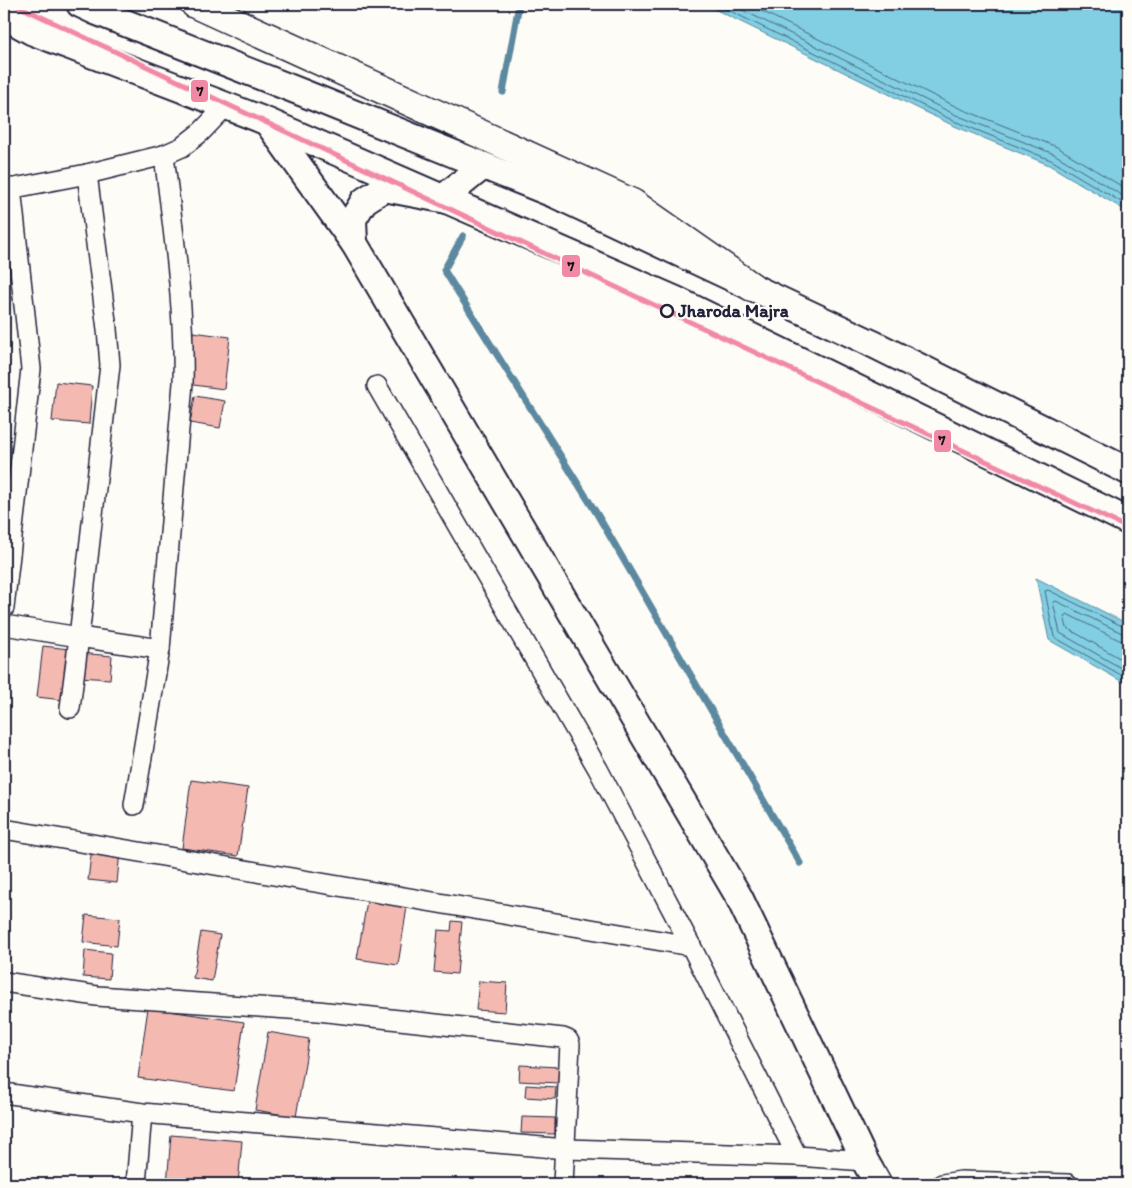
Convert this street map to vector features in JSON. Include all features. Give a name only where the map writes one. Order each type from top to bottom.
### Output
[{"type":"highway","points":[[205,8],[632,203],[752,287]]},
{"type":"main road","points":[[80,4],[556,195],[871,342],[1128,471]]},
{"type":"main road","points":[[4,16],[31,31],[268,122],[676,300],[1128,522]]},
{"type":"main road","points":[[268,122],[354,243],[739,897],[864,1161],[878,1184]]},
{"type":"main road","points":[[354,243],[353,219],[364,201],[384,188],[442,199],[483,166]]},
{"type":"street","points":[[4,608],[31,369],[7,189],[87,174],[164,155],[182,147],[201,132],[226,106]]},
{"type":"street","points":[[134,805],[160,649],[183,383],[184,343],[164,155]]},
{"type":"street","points":[[70,708],[110,365],[87,174]]},
{"type":"street","points":[[377,386],[598,768],[691,946],[797,1156]]},
{"type":"street","points":[[4,625],[160,649]]},
{"type":"street","points":[[4,829],[691,946]]},
{"type":"street","points":[[4,982],[97,996],[318,1011],[563,1038],[568,1040],[570,1044],[566,1149],[562,1184]]},
{"type":"street","points":[[4,1093],[142,1113],[566,1149],[797,1156],[864,1161]]},
{"type":"street","points":[[136,1184],[142,1113]]},
{"type":"street","points":[[950,1183],[1068,1184]]},
{"type":"water","points":[[704,4],[1113,4],[1128,11],[1128,212],[1049,165],[952,125]]},
{"type":"water","points":[[1036,578],[1128,624],[1128,685],[1049,640]]},
{"type":"building","points":[[193,332],[230,337],[224,389],[186,384]]},
{"type":"building","points":[[56,382],[92,386],[89,424],[52,421]]},
{"type":"building","points":[[195,396],[225,401],[220,428],[190,423]]},
{"type":"building","points":[[43,646],[69,649],[63,700],[37,697]]},
{"type":"building","points":[[80,653],[112,656],[110,679],[79,677]]},
{"type":"building","points":[[191,780],[248,788],[238,856],[182,848]]},
{"type":"building","points":[[92,847],[120,851],[117,883],[88,880]]},
{"type":"building","points":[[367,901],[407,907],[398,965],[357,959]]},
{"type":"building","points":[[86,915],[120,918],[117,946],[83,942]]},
{"type":"building","points":[[452,921],[462,922],[457,974],[434,972],[438,930],[451,931]]},
{"type":"building","points":[[201,932],[220,935],[212,981],[193,978]]},
{"type":"building","points":[[85,950],[111,953],[109,979],[83,977]]},
{"type":"building","points":[[479,981],[507,983],[505,1012],[476,1010]]},
{"type":"building","points":[[148,1008],[244,1022],[234,1091],[138,1078]]},
{"type":"building","points":[[268,1032],[309,1039],[296,1117],[255,1110]]},
{"type":"building","points":[[520,1065],[559,1067],[558,1083],[519,1081]]},
{"type":"building","points":[[526,1085],[556,1087],[555,1099],[525,1097]]},
{"type":"building","points":[[522,1117],[555,1118],[555,1134],[521,1133]]},
{"type":"building","points":[[171,1135],[242,1141],[238,1184],[167,1184]]},
{"type":"waterway","points":[[503,92],[519,4]]},
{"type":"waterway","points":[[463,236],[444,270],[597,514],[800,863]]},
{"type":"transit line","name":"7","points":[[14,4],[1128,528]]},
{"type":"place","name":"Jharoda Majra","points":[[667,311]]}]
